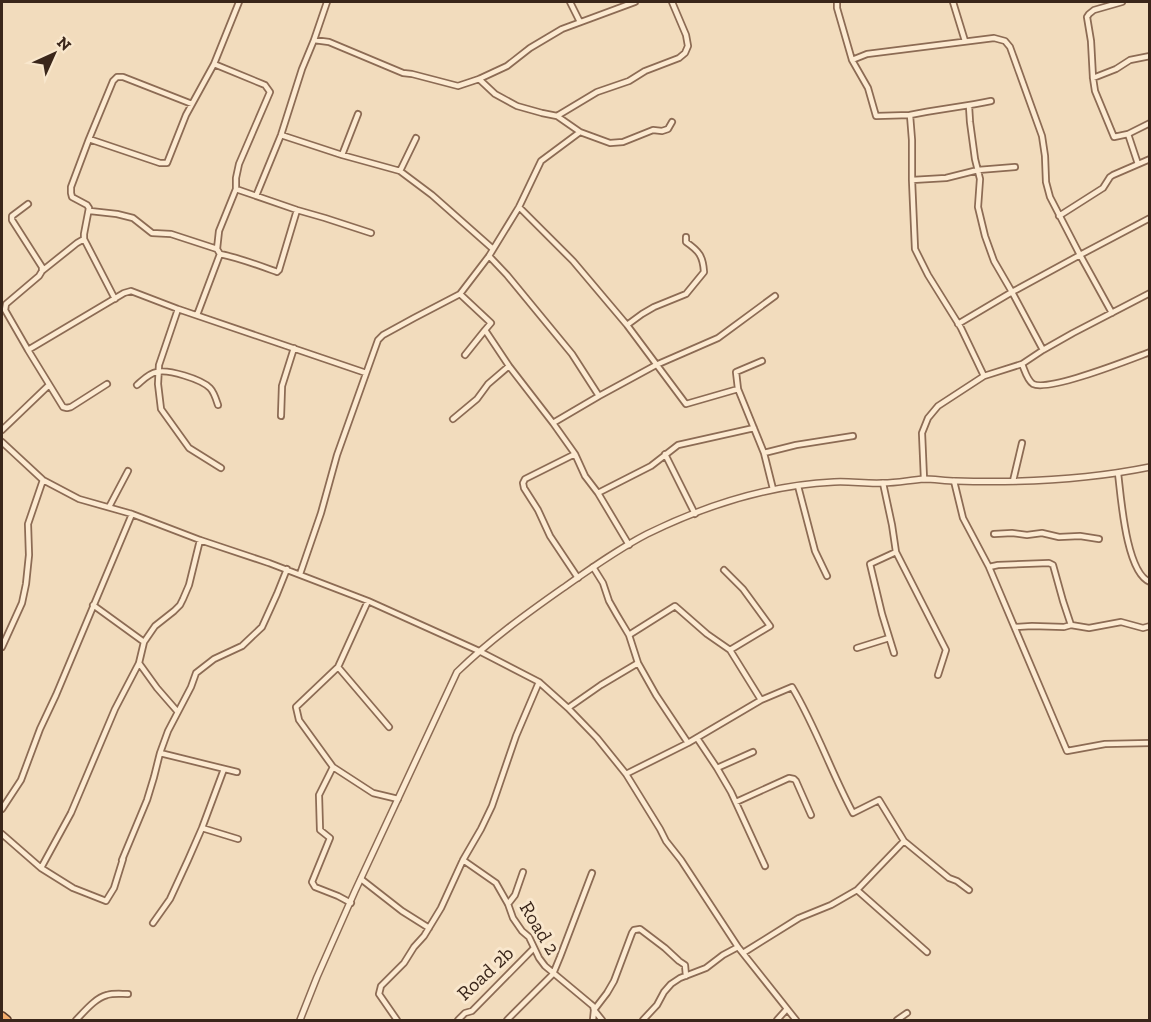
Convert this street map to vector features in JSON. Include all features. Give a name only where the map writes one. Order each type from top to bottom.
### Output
[{"type":"highway","points":[[2,1016],[7,1020]]},
{"type":"street","points":[[89,139],[166,163],[192,104],[214,64],[239,2]]},
{"type":"street","points":[[256,195],[281,135],[327,2]]},
{"type":"street","points":[[570,2],[580,22]]},
{"type":"street","points":[[314,40],[329,42],[403,73],[458,86],[507,66],[530,48],[562,29],[635,2]]},
{"type":"street","points":[[557,116],[597,92],[630,81],[645,70],[679,58],[685,53],[688,46],[686,35],[672,2]]},
{"type":"street","points":[[837,2],[852,60],[868,88],[876,116],[910,115],[991,101]]},
{"type":"street","points":[[953,2],[965,41]]},
{"type":"street","points":[[1122,2],[1094,10],[1087,17],[1095,90],[1114,137],[1128,134],[1149,123]]},
{"type":"street","points":[[852,60],[867,54],[965,41],[994,38],[1005,41],[1010,47],[1042,136],[1046,182],[1050,197],[1112,313]]},
{"type":"street","points":[[1093,78],[1116,69],[1130,60],[1149,56]]},
{"type":"street","points":[[197,315],[219,251],[219,231],[236,189],[239,164],[270,92],[265,85],[214,64]]},
{"type":"street","points":[[116,299],[84,239],[90,211],[87,205],[72,197],[71,193],[71,187],[89,139],[113,81],[117,77],[123,77],[192,104]]},
{"type":"street","points":[[479,79],[495,94],[517,106],[557,116],[580,132],[610,143],[623,142],[653,130],[668,129],[672,122]]},
{"type":"street","points":[[969,106],[980,179],[978,207],[985,236],[994,261],[1043,350]]},
{"type":"street","points":[[342,155],[358,114]]},
{"type":"street","points":[[910,115],[915,249],[958,324],[984,376]]},
{"type":"street","points":[[300,574],[337,456],[378,340],[383,335],[460,294],[489,256],[519,207],[541,161],[580,132]]},
{"type":"street","points":[[1128,134],[1138,164]]},
{"type":"street","points":[[281,135],[400,171],[432,195],[493,249]]},
{"type":"street","points":[[400,171],[416,138]]},
{"type":"street","points":[[1059,216],[1103,188],[1110,177],[1149,159]]},
{"type":"street","points":[[912,180],[946,178],[978,170],[1016,167]]},
{"type":"street","points":[[236,189],[371,233]]},
{"type":"street","points":[[27,204],[12,216],[12,220],[42,267],[42,271]]},
{"type":"street","points":[[519,207],[573,261],[627,325],[686,404],[738,389]]},
{"type":"street","points":[[90,211],[132,218],[153,233],[171,234],[277,272],[297,210]]},
{"type":"street","points":[[958,324],[1149,218]]},
{"type":"street","points":[[627,325],[654,307],[686,294],[704,272],[704,262],[697,249],[686,242],[686,237]]},
{"type":"street","points":[[84,239],[42,271],[13,298],[5,307],[6,314],[63,406],[67,408],[107,384]]},
{"type":"street","points":[[489,256],[572,354],[598,396]]},
{"type":"street","points":[[28,350],[131,291],[366,373]]},
{"type":"street","points":[[924,479],[922,434],[928,418],[938,406],[984,376],[1022,364],[1043,350],[1149,293]]},
{"type":"street","points":[[460,294],[491,323],[465,355]]},
{"type":"street","points":[[553,423],[656,365],[718,338],[775,296]]},
{"type":"street","points":[[178,309],[159,365],[158,384],[161,410],[189,448],[221,468]]},
{"type":"street","points":[[485,330],[575,454],[585,476],[598,493],[629,545]]},
{"type":"street","points":[[282,416],[282,386],[294,348]]},
{"type":"street","points":[[1022,364],[1032,383],[1040,386],[1088,374],[1149,352]]},
{"type":"street","points":[[762,361],[736,372],[738,389],[764,453],[773,489]]},
{"type":"street","points":[[453,419],[477,399],[488,384],[509,366]]},
{"type":"street","points":[[137,385],[150,374],[159,371],[181,375],[207,385],[212,390],[218,405]]},
{"type":"street","points":[[2,430],[49,385]]},
{"type":"street","points":[[598,493],[651,466],[678,445],[754,428]]},
{"type":"street","points":[[764,453],[796,445],[853,436]]},
{"type":"street","points":[[1013,481],[1022,442]]},
{"type":"street","points":[[2,454],[4,444]]},
{"type":"street","points":[[4,444],[43,480],[79,499],[132,514],[300,574],[368,601],[479,651],[539,682],[597,738],[626,774],[666,841],[742,953],[796,1020]]},
{"type":"street","points":[[575,454],[525,479],[523,483],[550,536],[578,578]]},
{"type":"street","points":[[666,454],[695,514]]},
{"type":"street","points":[[300,1020],[361,879],[457,672],[519,619],[593,567],[646,535],[695,514],[773,489],[834,482],[883,483],[924,479],[1013,481],[1069,478],[1118,474],[1149,467]]},
{"type":"street","points":[[109,507],[128,471]]},
{"type":"street","points":[[1118,474],[1127,537],[1133,561],[1143,578],[1149,582]]},
{"type":"street","points":[[2,647],[22,603],[29,555],[28,524],[43,480]]},
{"type":"street","points":[[954,481],[963,518],[989,567],[1066,751],[1105,744],[1149,742]]},
{"type":"street","points":[[883,483],[896,552],[946,650],[938,675]]},
{"type":"street","points":[[798,486],[815,551],[827,576]]},
{"type":"street","points":[[2,809],[21,780],[40,729],[132,514]]},
{"type":"street","points":[[994,534],[1042,533],[1059,537],[1080,536],[1099,539]]},
{"type":"street","points":[[41,868],[71,813],[115,709],[139,663],[144,642],[155,626],[180,605],[189,585],[200,540]]},
{"type":"street","points":[[894,653],[870,564],[896,552]]},
{"type":"street","points":[[989,567],[1049,563],[1053,565],[1071,625]]},
{"type":"street","points":[[593,567],[629,635],[638,663],[688,743]]},
{"type":"street","points":[[122,860],[148,797],[160,753],[196,673],[214,659],[242,646],[262,627],[286,569]]},
{"type":"street","points":[[724,570],[743,589],[770,626],[730,650]]},
{"type":"street","points":[[368,601],[338,667],[296,707],[299,720],[333,767],[373,793],[398,799]]},
{"type":"street","points":[[93,605],[144,642]]},
{"type":"street","points":[[629,635],[675,606],[707,634],[730,650],[761,700]]},
{"type":"street","points":[[1015,627],[1071,625],[1089,628],[1121,622],[1143,628],[1149,626]]},
{"type":"street","points":[[857,648],[889,638]]},
{"type":"street","points":[[139,663],[177,711]]},
{"type":"street","points":[[568,708],[638,663]]},
{"type":"street","points":[[338,667],[389,727]]},
{"type":"street","points":[[397,1020],[379,994],[381,986],[408,959],[414,946],[421,940],[441,908],[492,806],[516,736],[539,682]]},
{"type":"street","points":[[626,774],[688,743],[761,700],[792,687],[804,707],[853,813],[879,800],[904,841],[949,878],[969,890]]},
{"type":"street","points":[[697,738],[736,802],[765,866]]},
{"type":"street","points":[[717,768],[753,752]]},
{"type":"street","points":[[160,753],[237,772]]},
{"type":"street","points":[[333,767],[319,795],[320,830],[330,838],[312,882],[315,887],[351,903]]},
{"type":"street","points":[[153,923],[170,899],[202,828],[224,769]]},
{"type":"street","points":[[736,802],[789,778],[794,778],[811,815]]},
{"type":"street","points":[[2,834],[41,868],[73,888],[106,901],[114,888],[136,824]]},
{"type":"street","points":[[202,828],[238,839]]},
{"type":"street","points":[[742,953],[799,918],[831,905],[856,890],[904,841]]},
{"type":"street","name":"Road 2","points":[[464,860],[496,883],[513,918],[529,938],[538,958],[553,974],[593,1006],[602,1020]]},
{"type":"street","points":[[508,904],[515,896],[523,872]]},
{"type":"street","points":[[507,1020],[553,974],[592,873]]},
{"type":"street","points":[[361,879],[402,911],[429,928]]},
{"type":"street","points":[[856,890],[927,952]]},
{"type":"street","points":[[592,1020],[594,1010],[614,981],[632,933],[637,928],[685,965],[686,976]]},
{"type":"street","points":[[643,1020],[660,1002],[667,988],[680,978],[706,968],[738,947]]},
{"type":"street","name":"Road 2b","points":[[458,1020],[465,1013],[472,1011],[534,948]]},
{"type":"street","points":[[76,1020],[104,996],[128,994]]},
{"type":"street","points":[[777,1020],[786,1010]]},
{"type":"street","points":[[897,1020],[907,1013]]},
{"type":"street","points":[[648,1014],[653,1020]]}]
